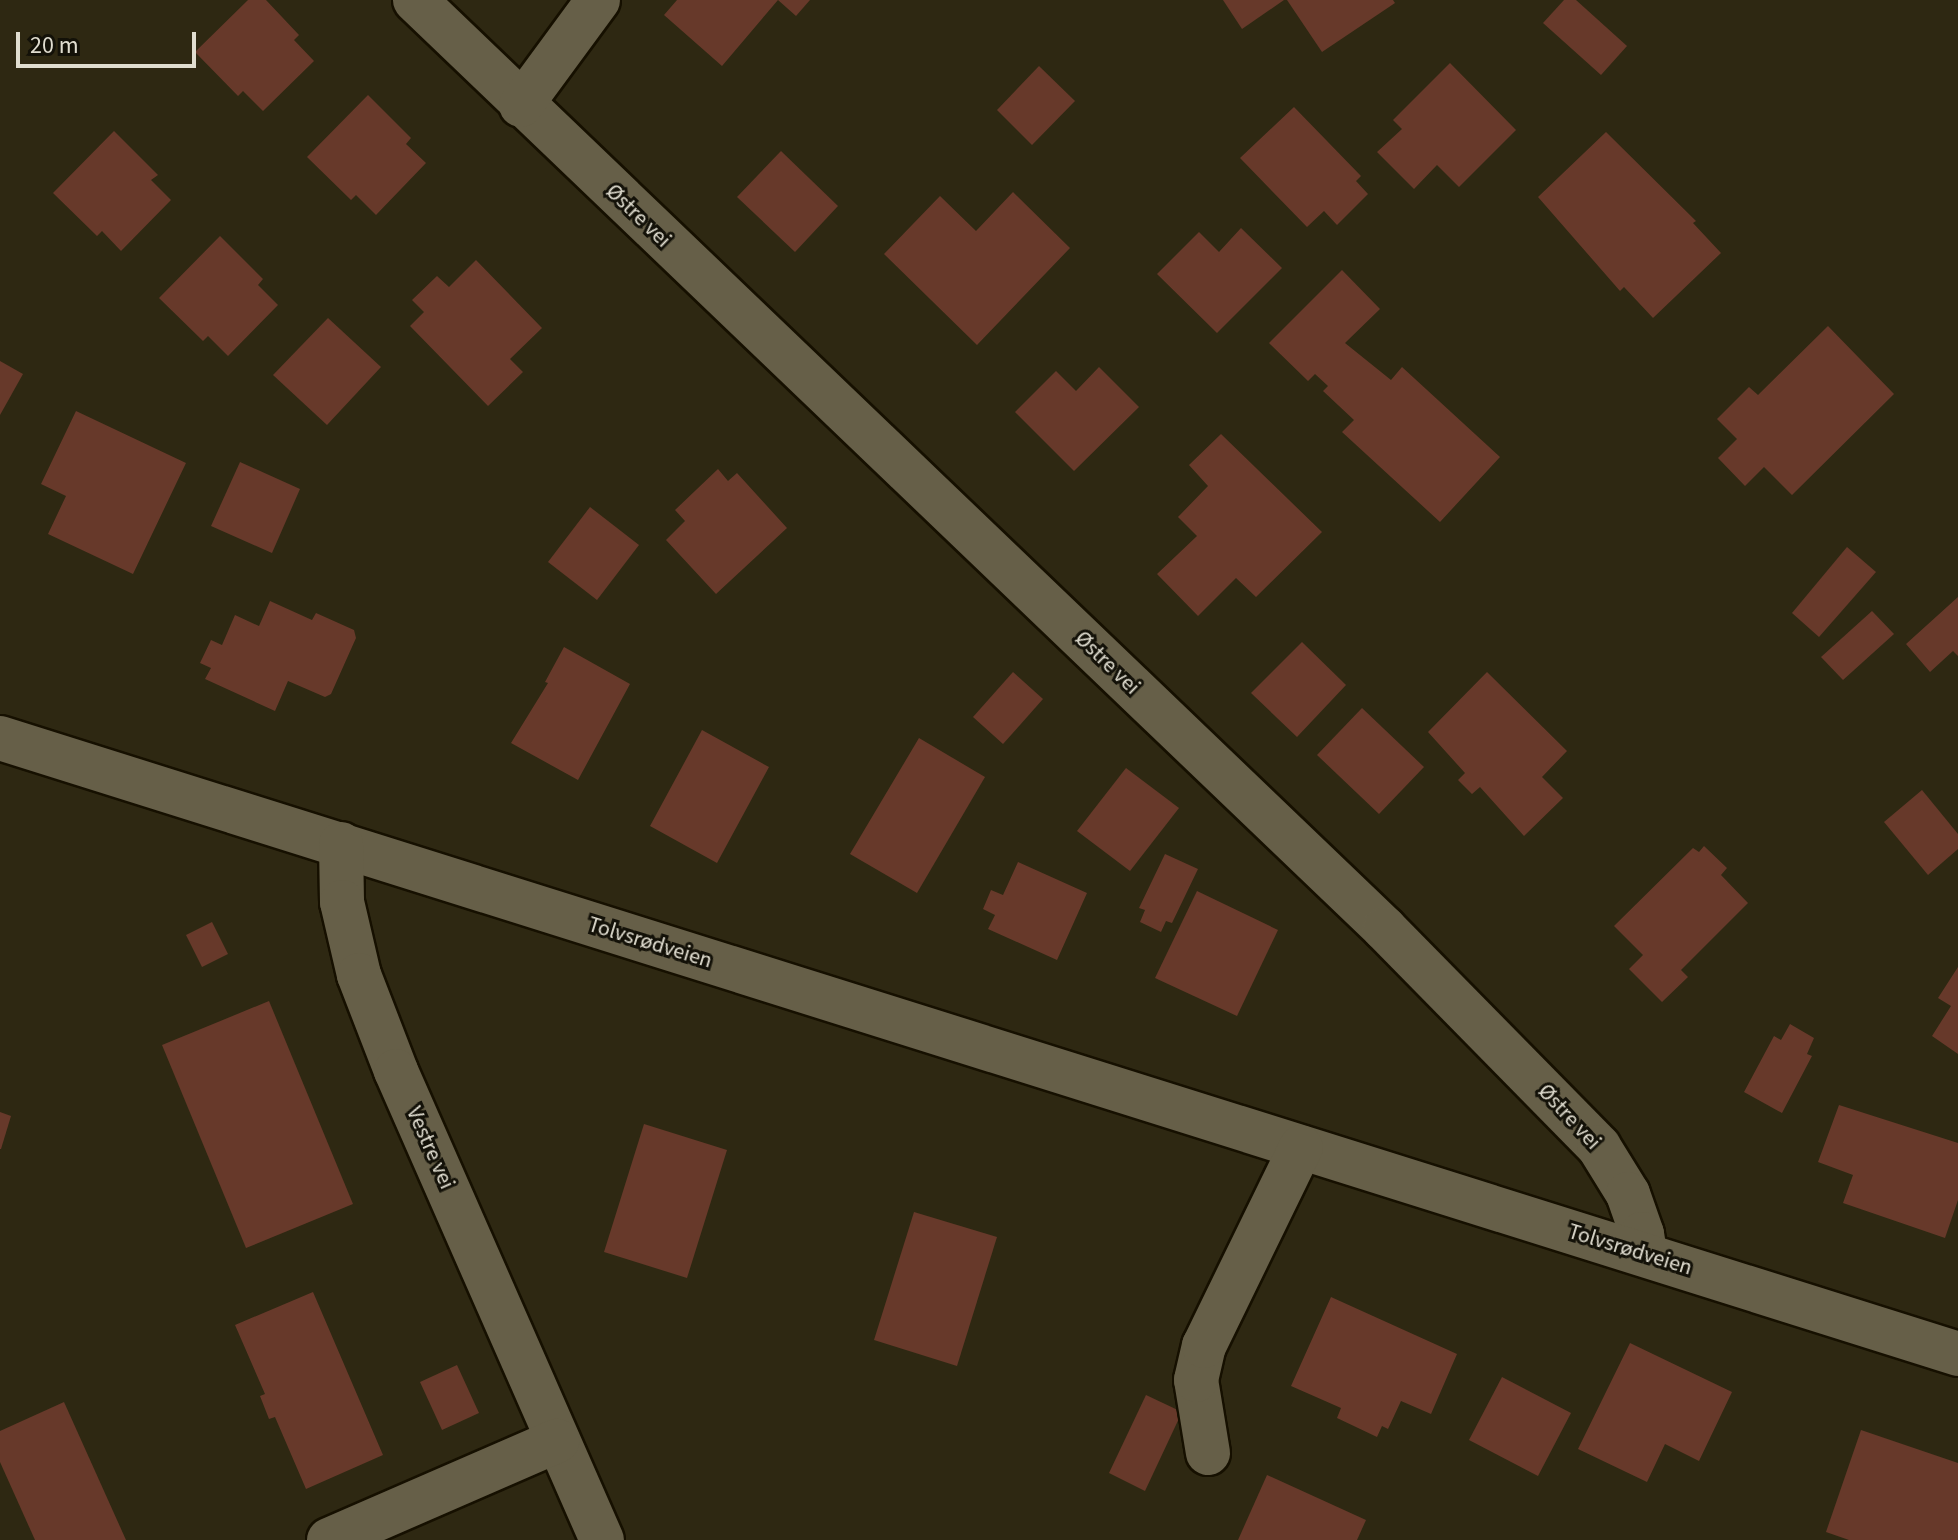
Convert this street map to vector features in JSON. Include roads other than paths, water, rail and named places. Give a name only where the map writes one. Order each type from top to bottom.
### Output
[{"type":"street","name":"Østre vei","points":[[415,0],[521,105],[1385,929],[1589,1136],[1628,1194],[1642,1234],[1645,1254]]},
{"type":"street","points":[[521,105],[598,0]]},
{"type":"street","name":"Tolvsrødveien","points":[[0,738],[1958,1354]]},
{"type":"street","name":"Vestre vei","points":[[341,844],[342,902],[359,975],[396,1071],[602,1540]]},
{"type":"street","points":[[1208,1453],[1196,1380],[1204,1346],[1301,1147]]},
{"type":"street","points":[[329,1540],[557,1441]]}]
